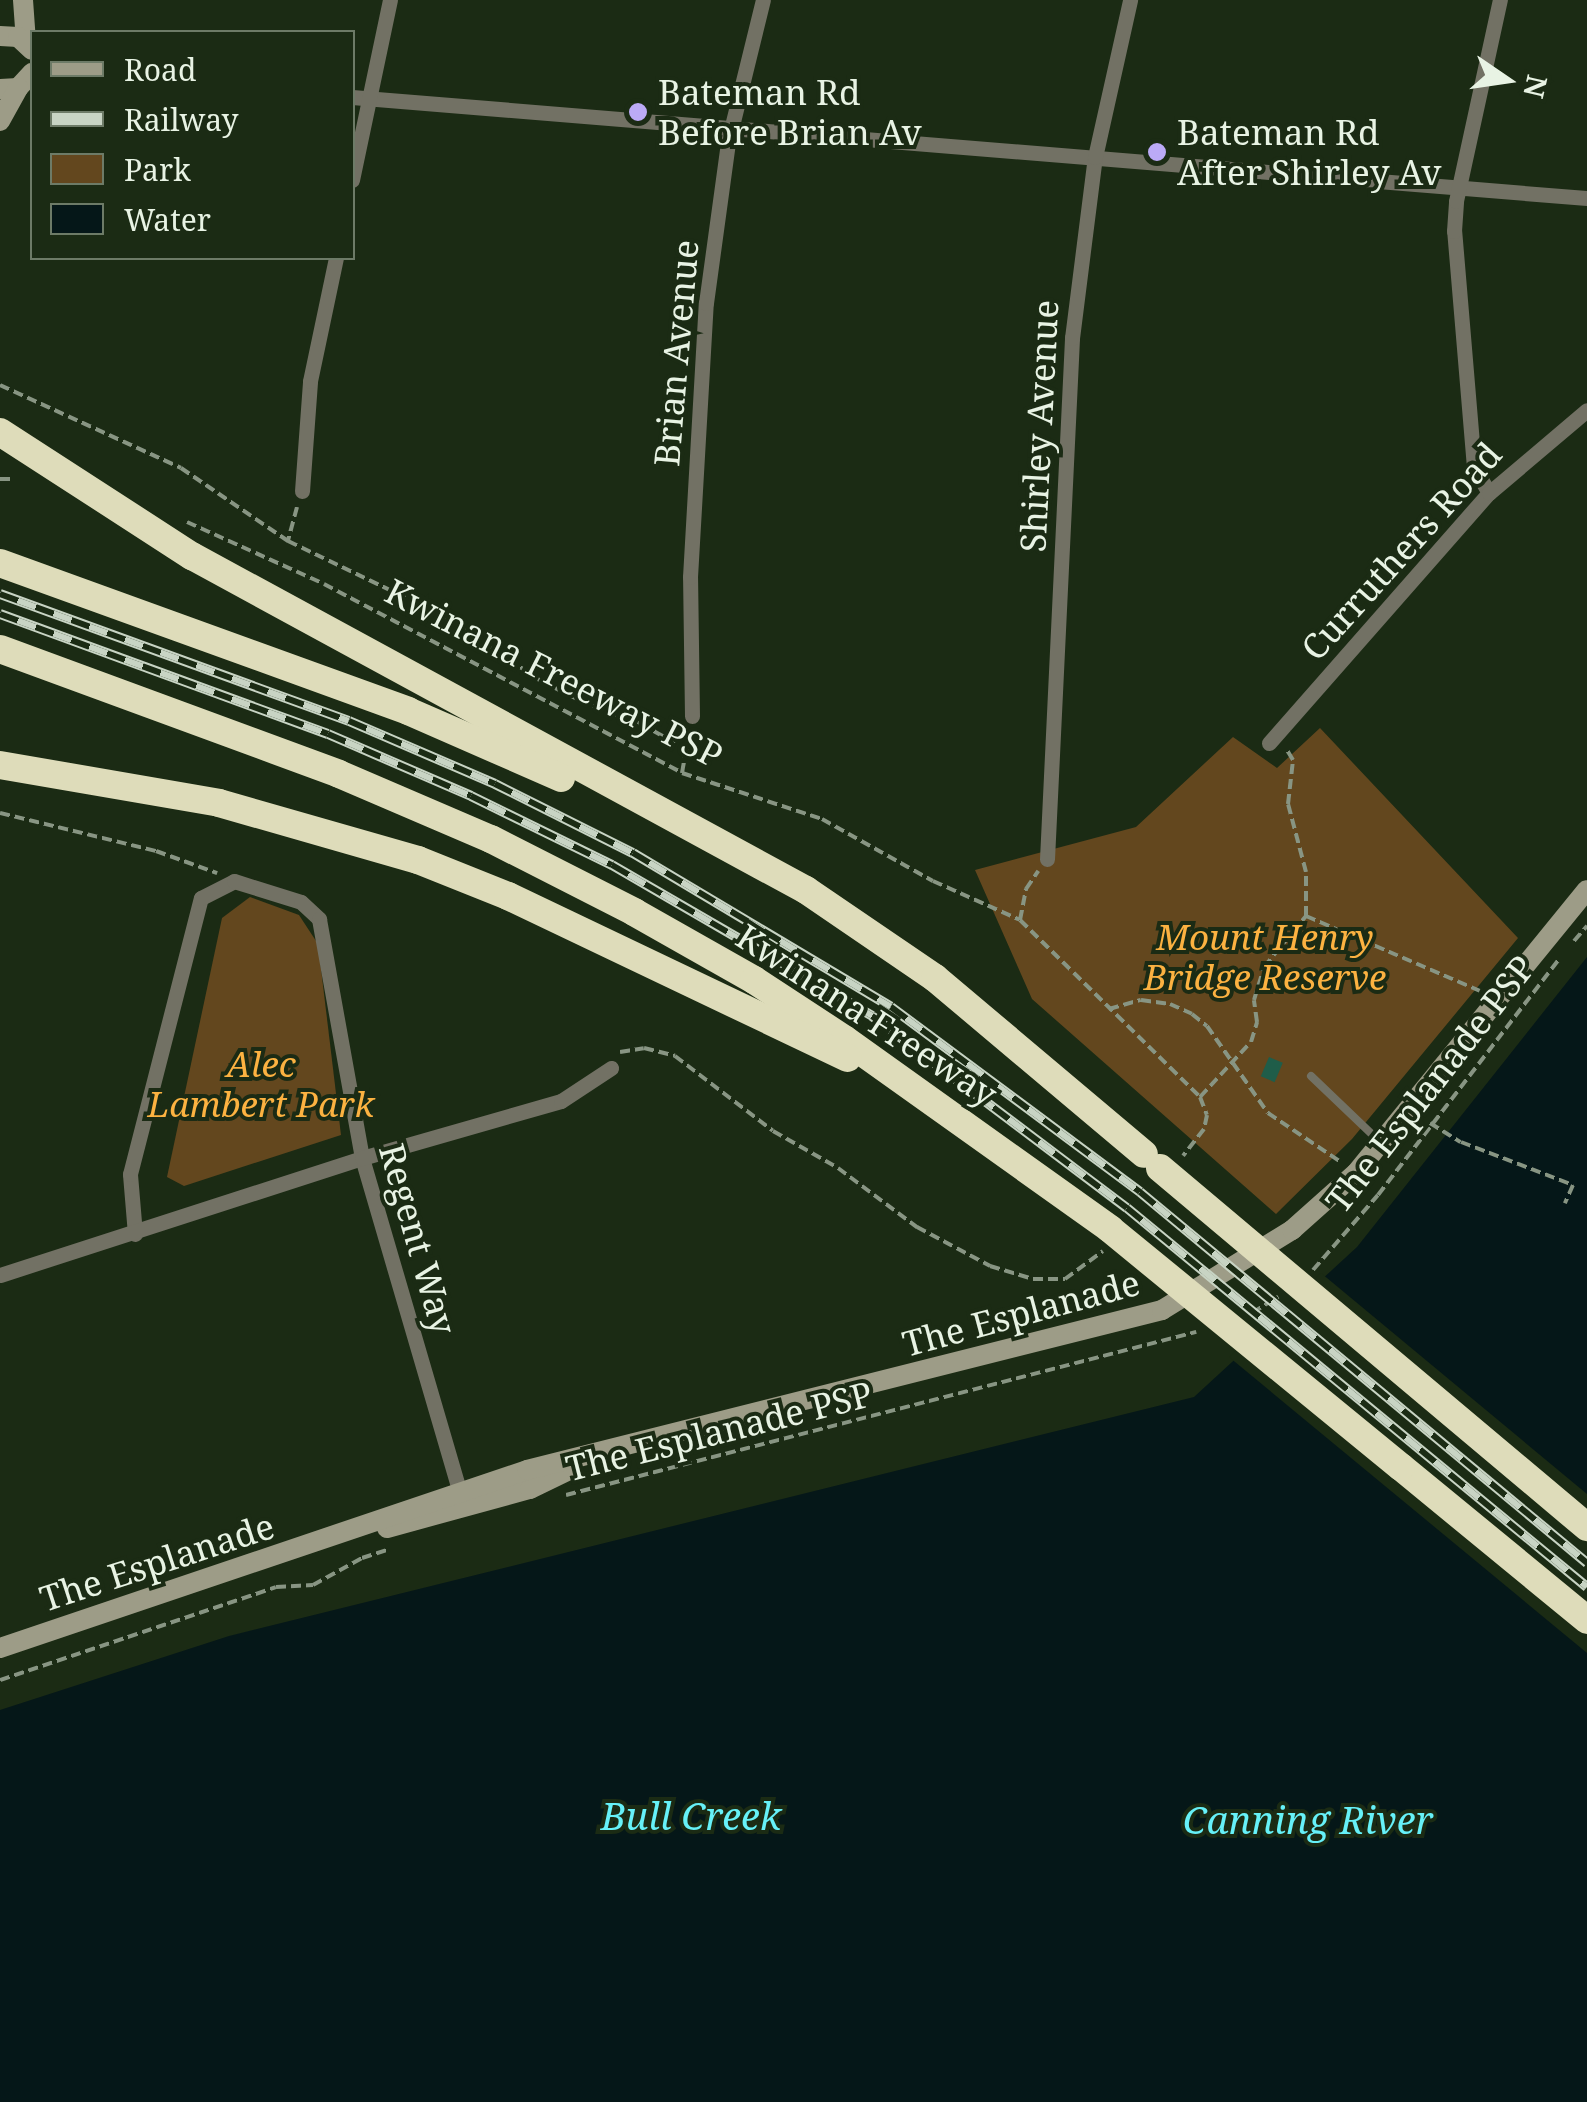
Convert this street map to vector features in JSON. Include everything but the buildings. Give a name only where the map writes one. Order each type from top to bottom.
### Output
[{"type":"highway","points":[[3,435],[192,556],[806,890],[935,978],[1160,1162]]},
{"type":"highway","name":"Kwinana Freeway","points":[[0,563],[408,711],[518,757],[624,809],[859,944],[1160,1162],[1587,1528]]},
{"type":"highway","name":"Kwinana Freeway","points":[[0,649],[278,749],[492,839],[754,980],[916,1092],[1108,1238],[1587,1620]]},
{"type":"highway","points":[[0,765],[218,804],[418,860],[508,896],[916,1092]]},
{"type":"street","points":[[20,0],[0,36],[29,47]]},
{"type":"street","points":[[20,0],[29,47]]},
{"type":"street","points":[[355,153],[361,98],[390,0]]},
{"type":"street","name":"Brian Avenue","points":[[692,716],[690,578],[706,303],[732,128],[764,0]]},
{"type":"street","name":"Shirley Avenue","points":[[1047,859],[1072,338],[1095,157],[1130,0]]},
{"type":"street","points":[[1489,493],[1474,468],[1454,232],[1459,188],[1500,0]]},
{"type":"street","points":[[0,121],[22,82]]},
{"type":"street","points":[[361,98],[1587,198]]},
{"type":"street","points":[[302,491],[310,381],[336,260]]},
{"type":"street","name":"Curruthers Road","points":[[1269,743],[1489,493],[1587,410]]},
{"type":"street","points":[[135,1234],[130,1174],[202,898],[234,881]]},
{"type":"street","name":"Regent Way","points":[[234,881],[301,902],[319,919],[362,1158],[462,1501]]},
{"type":"street","name":"The Esplanade","points":[[0,1648],[335,1538],[462,1501],[527,1470],[1162,1310],[1292,1230],[1356,1173],[1587,890]]},
{"type":"street","points":[[0,1275],[362,1158],[561,1100],[611,1068]]},
{"type":"lane","points":[[1311,1076],[1382,1144]]},
{"type":"path","points":[[0,385],[181,468],[288,541],[446,617],[541,681],[673,742],[692,716]]},
{"type":"path","points":[[0,479],[14,479]]},
{"type":"path","points":[[288,541],[302,491]]},
{"type":"path","name":"Kwinana Freeway PSP","points":[[181,520],[324,584],[682,772],[822,819],[933,881],[1020,920],[1200,1098]]},
{"type":"path","points":[[682,772],[692,716]]},
{"type":"path","points":[[1160,1162],[1204,1129],[1207,1116],[1200,1098],[1251,1042],[1256,1022],[1254,1000],[1264,967],[1306,916],[1306,872],[1288,804],[1293,760],[1288,750],[1269,743]]},
{"type":"path","points":[[0,813],[156,852],[234,881]]},
{"type":"path","points":[[1020,920],[1026,889],[1047,859]]},
{"type":"path","points":[[1306,916],[1476,989],[1514,1020]]},
{"type":"path","name":"The Esplanade PSP","points":[[1304,1281],[1378,1196],[1587,926]]},
{"type":"path","points":[[1109,1009],[1141,1000],[1170,1004],[1207,1026],[1268,1113],[1356,1173],[1378,1196]]},
{"type":"path","points":[[611,1068],[622,1051],[644,1048],[675,1056],[773,1131],[838,1168],[917,1227],[990,1266],[1032,1278],[1066,1279],[1108,1238]]},
{"type":"path","points":[[1430,1124],[1461,1142],[1573,1185],[1566,1203]]},
{"type":"path","points":[[1242,1319],[1288,1290]]},
{"type":"path","name":"The Esplanade PSP","points":[[549,1499],[1206,1329]]},
{"type":"path","points":[[0,1680],[276,1586],[314,1585],[362,1558],[396,1548]]},
{"type":"green space","name":"Mount Henry Bridge Reserve","points":[[1320,728],[1518,938],[1352,1139],[1276,1214],[1032,999],[975,870],[1136,827],[1233,737],[1277,768]]},
{"type":"green space","name":"Alec Lambert Park","points":[[250,897],[299,915],[318,944],[341,1135],[184,1186],[167,1177],[222,918]]},
{"type":"water","points":[[1587,957],[1587,2102],[0,2102],[0,1710],[229,1636],[1194,1397],[1357,1247]]},
{"type":"pier","points":[[1321,1273],[1587,1494],[1587,1653],[1229,1357]]},
{"type":"railway","points":[[0,594],[349,721],[495,784],[633,853],[891,1007],[1140,1192],[1587,1563]]},
{"type":"railway","points":[[0,614],[328,734],[471,796],[612,865],[872,1016],[1127,1208],[1587,1587]]},
{"type":"place","name":"Bateman Rd Before Brian Av","points":[[638,112]]},
{"type":"place","name":"Bateman Rd After Shirley Av","points":[[1157,152]]},
{"type":"water label","name":"Bull Creek","points":[[691,1816]]},
{"type":"water label","name":"Canning River","points":[[1308,1820]]}]
